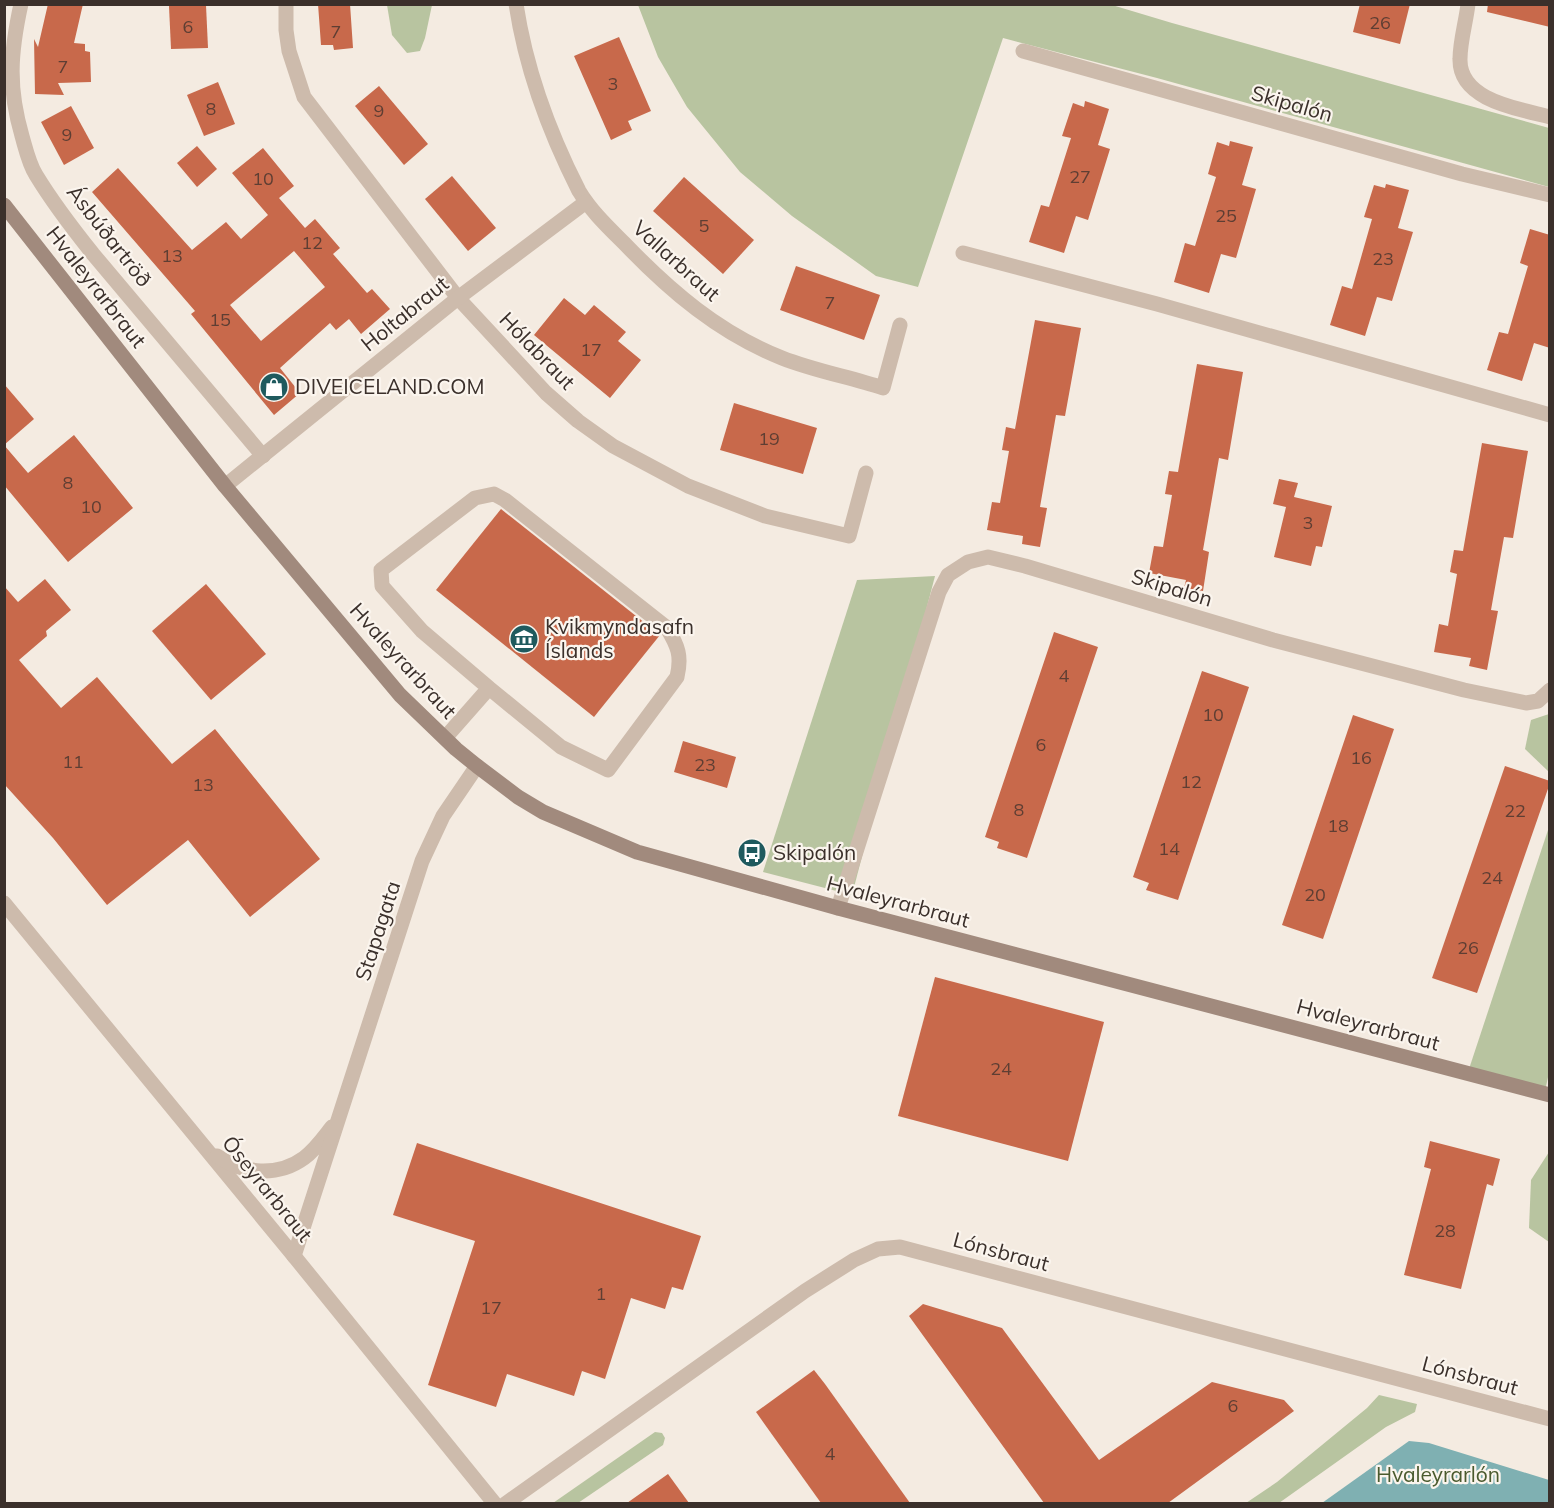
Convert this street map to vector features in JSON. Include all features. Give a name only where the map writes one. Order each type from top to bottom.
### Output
[{"type":"street","name":"Ásbúðartröð","points":[[21,4],[12,51],[11,85],[18,124],[36,175],[93,254],[263,456]]},
{"type":"street","name":"Hólabraut","points":[[286,4],[289,51],[304,97],[458,298],[531,379],[578,421],[631,457],[707,494],[774,519],[849,536],[866,473]]},
{"type":"street","name":"Vallarbraut","points":[[516,4],[523,44],[543,110],[567,167],[586,202],[676,295],[731,333],[786,360],[883,388],[900,325]]},
{"type":"street","points":[[1468,4],[1460,60],[1463,75],[1474,90],[1491,101],[1550,117]]},
{"type":"street","name":"Skipalón","points":[[1023,51],[1462,174],[1550,195]]},
{"type":"street","name":"Holtabraut","points":[[225,486],[458,298],[586,202]]},
{"type":"street","name":"Hvaleyrarbraut","points":[[4,205],[225,486],[394,689],[444,738],[477,766],[518,797],[543,812],[637,852],[838,908],[1550,1095]]},
{"type":"street","points":[[963,253],[1157,304],[1550,415]]},
{"type":"street","points":[[494,494],[505,500],[667,628],[677,644],[680,663],[677,677],[608,770],[561,747],[489,688],[422,631],[382,586],[381,570],[475,498],[494,494]]},
{"type":"street","name":"Skipalón","points":[[838,908],[939,592],[948,575],[968,562],[988,557],[1025,566],[1273,640],[1464,690],[1526,703],[1538,701],[1550,690]]},
{"type":"street","points":[[444,738],[489,688]]},
{"type":"street","name":"Stapagata","points":[[294,1256],[422,861],[443,816],[477,766]]},
{"type":"street","name":"Óseyrarbraut","points":[[4,903],[495,1503]]},
{"type":"street","name":"Stapagata","points":[[205,1147],[220,1158],[246,1169],[259,1171],[278,1169],[295,1164],[305,1157],[339,1119]]},
{"type":"street","name":"Lónsbraut","points":[[505,1503],[804,1291],[854,1260],[878,1249],[900,1246],[1550,1419]]},
{"type":"green space","points":[[387,5],[432,5],[420,51],[407,53],[392,35]]},
{"type":"green space","points":[[638,5],[1112,5],[1549,128],[1549,187],[1157,78],[1003,38],[918,287],[876,276],[792,216],[740,172],[687,107],[658,57]]},
{"type":"green space","points":[[935,576],[852,895],[763,872],[857,580]]},
{"type":"green space","points":[[1549,714],[1549,772],[1525,749],[1531,720]]},
{"type":"green space","points":[[1549,827],[1550,1068],[1543,1100],[1467,1075]]},
{"type":"green space","points":[[1549,1152],[1549,1242],[1529,1228],[1531,1180]]},
{"type":"green space","points":[[1379,1395],[1417,1404],[1415,1412],[1386,1427],[1279,1503],[1246,1503],[1277,1482],[1367,1408]]},
{"type":"green space","points":[[655,1432],[662,1433],[665,1438],[663,1445],[578,1503],[553,1503]]},
{"type":"water","name":"Hvaleyrarlón","points":[[1409,1441],[1429,1443],[1549,1480],[1549,1503],[1322,1503]]},
{"type":"building","points":[[48,4],[83,4],[74,43],[85,44],[85,51],[90,52],[91,82],[58,83],[64,95],[35,94],[34,39],[38,47]]},
{"type":"building","points":[[318,4],[350,4],[353,48],[334,50],[333,45],[321,45]]},
{"type":"building","points":[[1360,4],[1410,4],[1400,44],[1353,32]]},
{"type":"building","points":[[1488,4],[1550,4],[1550,27],[1487,12]]},
{"type":"building","points":[[206,5],[208,48],[171,49],[169,6]]},
{"type":"building","points":[[619,37],[651,111],[628,121],[632,130],[611,140],[574,56]]},
{"type":"building","points":[[218,82],[235,124],[204,136],[187,95]]},
{"type":"building","points":[[379,86],[428,144],[404,165],[355,106]]},
{"type":"building","points":[[1085,101],[1109,109],[1098,145],[1110,149],[1088,220],[1076,216],[1064,253],[1029,242],[1041,205],[1049,207],[1071,138],[1062,136],[1073,103],[1084,107]]},
{"type":"building","points":[[71,106],[94,148],[64,165],[41,122]]},
{"type":"building","points":[[1230,141],[1253,147],[1242,185],[1256,189],[1236,258],[1221,254],[1209,293],[1174,282],[1185,243],[1195,246],[1216,177],[1208,174],[1217,142],[1229,146]]},
{"type":"building","points":[[197,146],[217,169],[197,187],[177,163]]},
{"type":"building","points":[[263,148],[294,186],[279,198],[305,228],[315,219],[340,248],[333,254],[367,293],[372,289],[390,309],[361,334],[349,319],[336,330],[330,323],[280,368],[300,393],[274,415],[191,314],[195,311],[92,192],[118,168],[192,250],[226,222],[241,239],[268,215],[232,173]],"holes":[[[294,251],[325,287],[261,341],[230,305]]]},
{"type":"building","points":[[452,176],[496,228],[468,251],[425,199]]},
{"type":"building","points":[[684,177],[754,240],[723,274],[653,211]]},
{"type":"building","points":[[1386,184],[1409,190],[1398,228],[1413,232],[1392,301],[1377,297],[1365,336],[1330,325],[1342,286],[1352,289],[1372,219],[1364,217],[1374,185],[1385,188]]},
{"type":"building","points":[[1530,229],[1550,235],[1550,348],[1534,343],[1522,381],[1487,370],[1499,332],[1508,334],[1528,266],[1520,263]]},
{"type":"building","points":[[796,266],[880,295],[864,340],[780,310]]},
{"type":"building","points":[[564,298],[585,315],[594,305],[626,332],[618,341],[641,360],[610,398],[534,335]]},
{"type":"building","points":[[1035,320],[1081,328],[1065,416],[1056,415],[1040,507],[1047,508],[1040,547],[1022,544],[1023,536],[987,530],[992,502],[1000,503],[1009,451],[1002,450],[1006,427],[1015,429]]},
{"type":"building","points":[[1197,364],[1243,372],[1228,460],[1219,458],[1203,550],[1209,552],[1203,591],[1184,588],[1186,580],[1149,573],[1154,546],[1163,547],[1172,495],[1165,494],[1169,471],[1178,472]]},
{"type":"building","points":[[4,384],[34,419],[4,445]]},
{"type":"building","points":[[734,403],[817,428],[803,474],[720,450]]},
{"type":"building","points":[[74,435],[133,508],[68,562],[4,485],[4,445],[28,473]]},
{"type":"building","points":[[1482,443],[1528,451],[1513,538],[1504,537],[1491,610],[1498,611],[1487,670],[1469,666],[1471,658],[1434,652],[1439,624],[1448,626],[1457,574],[1450,572],[1454,550],[1463,551]]},
{"type":"building","points":[[1279,479],[1298,483],[1294,497],[1332,506],[1322,547],[1316,546],[1311,566],[1274,557],[1286,507],[1273,504]]},
{"type":"building","points":[[501,509],[660,635],[594,717],[436,590]]},
{"type":"building","points":[[45,579],[71,610],[46,631],[47,636],[19,660],[61,708],[97,677],[172,764],[215,729],[320,859],[250,917],[188,840],[107,905],[53,838],[4,784],[4,586],[18,602]]},
{"type":"building","points":[[206,584],[266,654],[211,700],[152,631]]},
{"type":"building","points":[[1054,632],[1098,647],[1027,858],[997,848],[999,842],[985,837]]},
{"type":"building","points":[[1202,671],[1249,687],[1178,900],[1146,890],[1149,883],[1133,877]]},
{"type":"building","points":[[1353,715],[1394,729],[1323,939],[1282,925]]},
{"type":"building","points":[[683,741],[736,757],[727,788],[674,772]]},
{"type":"building","points":[[1505,766],[1550,781],[1550,783],[1477,993],[1432,978]]},
{"type":"building","points":[[935,977],[1104,1022],[1068,1161],[898,1116]]},
{"type":"building","points":[[1430,1141],[1500,1159],[1493,1186],[1487,1184],[1461,1289],[1404,1275],[1431,1169],[1424,1167]]},
{"type":"building","points":[[417,1143],[701,1236],[683,1290],[672,1287],[665,1309],[631,1298],[605,1379],[582,1371],[574,1396],[507,1374],[496,1407],[428,1385],[475,1241],[393,1215]]},
{"type":"building","points":[[923,1304],[1002,1328],[1099,1460],[1212,1382],[1284,1400],[1294,1411],[1168,1503],[1044,1503],[909,1316]]},
{"type":"building","points":[[814,1370],[910,1503],[821,1503],[756,1412]]},
{"type":"building","points":[[668,1474],[689,1503],[627,1503]]},
{"type":"place","name":"DIVEICELAND.COM","points":[[274,387]]},
{"type":"place","name":"Kvikmyndasafn Íslands","points":[[524,639]]},
{"type":"place","name":"Skipalón","points":[[752,853]]}]
